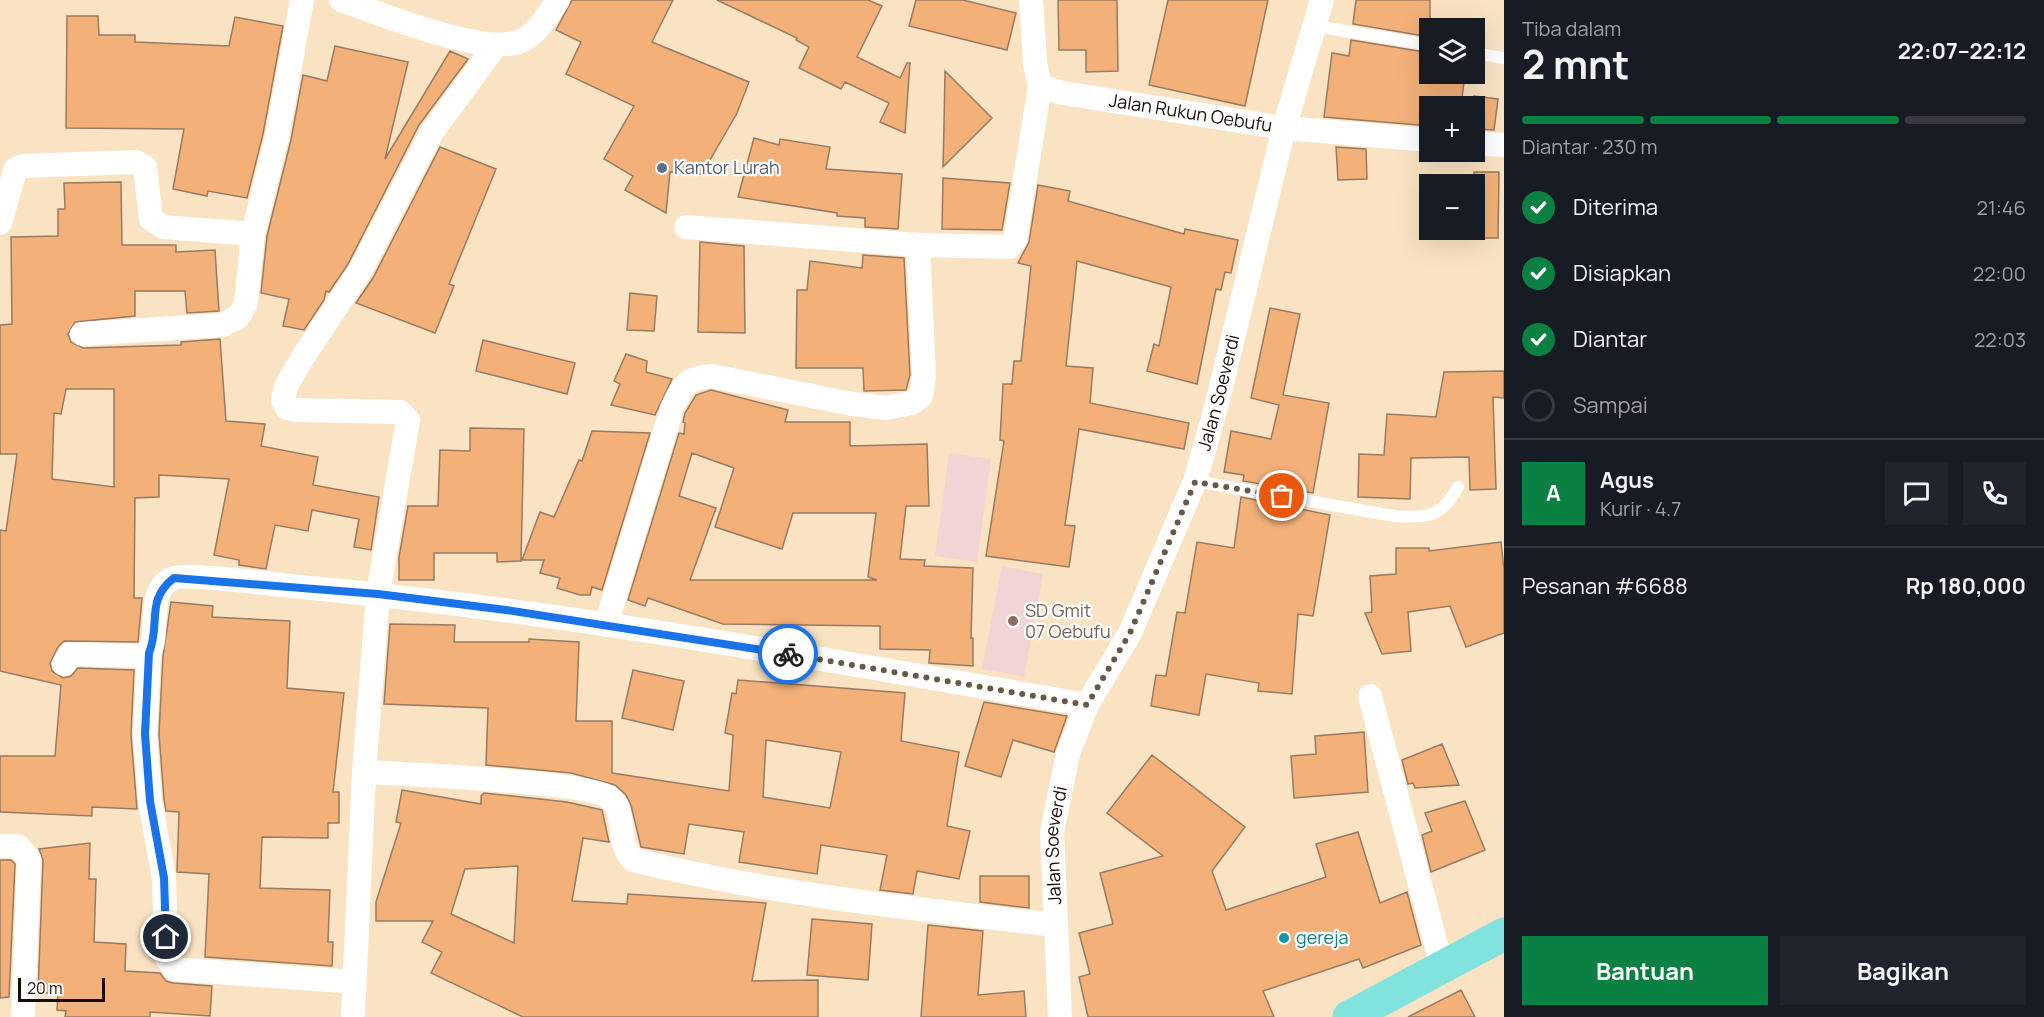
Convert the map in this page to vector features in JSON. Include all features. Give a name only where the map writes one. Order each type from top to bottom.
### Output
[{"type":"main road","points":[[1349,1017],[1504,934]]},
{"type":"street","points":[[82,334],[223,325],[239,316],[246,303],[253,234],[277,137],[303,0]]},
{"type":"street","points":[[341,0],[438,33],[496,45],[520,41],[540,27],[558,0]]},
{"type":"street","points":[[686,227],[918,245],[994,249],[1009,247],[1015,240],[1040,86],[1035,63],[1031,0]]},
{"type":"street","name":"Jalan Soeverdi","points":[[1060,1017],[1052,832],[1068,754],[1087,705],[1130,633],[1195,482],[1217,404],[1284,128],[1322,0]]},
{"type":"street","points":[[353,1017],[364,772],[378,594],[408,420],[400,412],[296,410],[287,408],[283,400],[286,386],[360,270],[432,132],[496,45]]},
{"type":"street","name":"Jalan Rukun Oebufu","points":[[1040,86],[1063,93],[1284,128],[1419,139]]},
{"type":"street","points":[[1485,144],[1504,145]]},
{"type":"street","points":[[0,223],[15,170],[22,166],[136,162],[145,167],[148,211],[151,219],[163,227],[253,234]]},
{"type":"street","points":[[606,625],[672,408],[681,388],[693,378],[712,376],[852,404],[886,408],[912,403],[921,396],[924,376],[918,245]]},
{"type":"street","points":[[354,981],[211,973],[174,969],[169,963],[166,956],[164,878],[150,801],[146,743],[149,653],[153,645],[157,598],[163,586],[174,578],[378,594],[606,625],[1087,705]]},
{"type":"street","points":[[64,664],[70,654],[144,657],[149,653]]},
{"type":"street","points":[[1370,696],[1442,967]]},
{"type":"street","points":[[364,772],[566,786],[602,792],[615,801],[620,820],[622,843],[633,860],[672,870],[865,903],[1055,925]]},
{"type":"street","points":[[0,846],[18,846],[29,859],[23,1017]]},
{"type":"lane","points":[[1315,26],[1419,43]]},
{"type":"lane","points":[[1485,55],[1504,58]]},
{"type":"lane","points":[[1195,482],[1394,516],[1425,517],[1447,506],[1458,487]]},
{"type":"shaded area","points":[[949,453],[991,459],[977,562],[935,556]]},
{"type":"shaded area","name":"SD Gmit 07 Oebufu","points":[[1002,566],[1043,574],[1024,677],[982,669]]},
{"type":"building","points":[[572,0],[673,0],[652,42],[749,82],[737,113],[702,174],[670,172],[666,213],[625,190],[633,176],[604,159],[634,106],[566,74],[581,42],[556,30]]},
{"type":"building","points":[[717,0],[868,0],[882,6],[857,57],[900,78],[907,63],[910,63],[905,133],[880,122],[889,103],[845,82],[841,89],[799,68],[809,47],[796,40],[797,38]]},
{"type":"building","points":[[916,0],[963,0],[1016,13],[1007,50],[909,26]]},
{"type":"building","points":[[1058,0],[1117,0],[1118,71],[1086,72],[1086,50],[1059,50]]},
{"type":"building","points":[[1168,0],[1268,0],[1245,106],[1149,85]]},
{"type":"building","points":[[1356,0],[1430,0],[1430,18],[1419,18],[1419,35],[1353,24]]},
{"type":"building","points":[[67,16],[98,16],[99,35],[135,35],[135,42],[229,46],[235,17],[283,26],[263,134],[247,198],[208,191],[207,196],[173,189],[184,129],[66,128]]},
{"type":"building","points":[[1351,40],[1419,51],[1419,84],[1464,84],[1462,96],[1419,96],[1419,125],[1324,117],[1332,53],[1349,56]]},
{"type":"building","points":[[335,46],[408,62],[385,159],[450,51],[468,59],[419,125],[348,264],[329,292],[326,291],[324,300],[304,330],[283,326],[289,299],[261,293],[267,236],[291,140],[303,75],[327,81]]},
{"type":"building","points":[[945,71],[992,118],[943,167],[944,126]]},
{"type":"building","points":[[1485,97],[1498,99],[1494,130],[1485,130]]},
{"type":"building","points":[[754,138],[779,145],[780,139],[830,147],[826,169],[902,174],[898,229],[865,227],[865,218],[837,216],[837,213],[738,197]]},
{"type":"building","points":[[440,147],[496,169],[449,284],[454,286],[435,333],[356,303],[373,278]]},
{"type":"building","points":[[1336,147],[1366,149],[1367,179],[1338,180]]},
{"type":"building","points":[[1474,172],[1499,172],[1498,238],[1485,238],[1485,174],[1474,174]]},
{"type":"building","points":[[943,178],[1010,183],[1002,230],[942,229]]},
{"type":"building","points":[[121,182],[122,245],[176,245],[176,252],[215,250],[219,311],[187,313],[185,291],[135,291],[135,316],[75,322],[68,334],[71,342],[83,348],[181,345],[181,342],[220,339],[226,421],[265,424],[261,446],[318,457],[313,485],[379,497],[371,550],[354,547],[359,519],[312,510],[308,531],[275,525],[266,569],[239,565],[239,560],[214,555],[229,479],[159,475],[159,497],[135,498],[134,598],[142,598],[138,642],[64,641],[58,647],[50,663],[52,671],[63,678],[71,676],[78,668],[134,670],[131,735],[137,809],[92,807],[92,816],[0,812],[0,756],[55,756],[61,685],[0,671],[0,530],[6,531],[17,454],[0,454],[0,325],[12,324],[11,237],[58,236],[58,209],[65,209],[64,183]],"holes":[[[66,389],[114,389],[114,487],[52,479],[54,413],[61,414]]]},
{"type":"building","points":[[1038,185],[1070,191],[1068,201],[1184,234],[1185,229],[1238,240],[1231,273],[1225,272],[1221,290],[1216,289],[1197,384],[1147,371],[1154,344],[1159,346],[1171,287],[1077,261],[1066,366],[1093,368],[1090,403],[1189,423],[1184,449],[1079,429],[1065,525],[1075,526],[1069,567],[986,556],[1004,441],[1000,440],[1003,384],[1012,384],[1014,361],[1021,361],[1031,266],[1018,263],[1029,242]]},
{"type":"building","points":[[700,242],[744,246],[745,333],[698,332]]},
{"type":"building","points":[[863,255],[904,258],[910,375],[906,390],[864,391],[863,368],[796,368],[797,290],[807,290],[810,261],[862,268]]},
{"type":"building","points":[[630,293],[657,296],[654,331],[627,330]]},
{"type":"building","points":[[1270,308],[1300,314],[1283,395],[1329,403],[1313,493],[1243,481],[1244,475],[1224,472],[1231,431],[1271,439],[1279,405],[1251,398]]},
{"type":"building","points":[[483,340],[575,363],[567,394],[476,371]]},
{"type":"building","points":[[626,354],[647,361],[646,372],[672,379],[655,415],[611,405],[620,384],[614,381]]},
{"type":"building","points":[[1504,371],[1504,398],[1493,397],[1496,489],[1470,490],[1469,457],[1411,458],[1410,499],[1358,497],[1359,454],[1384,455],[1387,414],[1436,417],[1444,372]]},
{"type":"building","points":[[711,390],[788,410],[785,422],[850,422],[850,446],[927,444],[929,506],[906,506],[900,559],[925,560],[924,566],[973,568],[971,638],[973,638],[973,666],[929,663],[930,650],[880,649],[880,626],[723,624],[648,598],[645,606],[628,600],[679,433],[684,434],[685,413],[696,395]],"holes":[[[692,453],[734,468],[715,527],[782,549],[793,513],[876,513],[868,577],[877,580],[690,580],[716,508],[679,496]]]},
{"type":"building","points":[[470,428],[524,429],[521,561],[497,562],[497,553],[434,553],[434,580],[399,580],[399,557],[408,506],[438,506],[440,450],[470,451]]},
{"type":"building","points":[[592,431],[650,433],[602,590],[592,587],[590,595],[580,595],[557,588],[560,578],[540,573],[544,560],[522,560],[540,512],[554,517],[579,460],[582,461]]},
{"type":"building","points":[[1241,497],[1330,515],[1313,616],[1298,614],[1292,694],[1258,691],[1259,683],[1206,674],[1199,715],[1151,706],[1156,675],[1166,676],[1177,612],[1185,613],[1197,542],[1234,548]]},
{"type":"building","points":[[1501,542],[1504,569],[1504,633],[1466,647],[1450,606],[1408,612],[1411,651],[1382,654],[1365,613],[1372,612],[1370,576],[1396,574],[1396,548],[1429,548],[1429,551]]},
{"type":"building","points":[[171,602],[213,606],[212,617],[290,621],[287,688],[344,693],[333,792],[339,792],[339,823],[328,823],[328,838],[262,837],[260,888],[330,890],[328,942],[333,942],[332,966],[205,957],[209,874],[177,872],[179,812],[166,811],[164,799],[159,734],[163,656]]},
{"type":"building","points":[[390,624],[455,625],[454,642],[529,642],[529,639],[579,642],[576,721],[612,721],[612,773],[729,791],[733,735],[725,733],[732,693],[736,694],[738,680],[905,693],[901,741],[959,752],[947,826],[970,831],[959,879],[917,871],[913,894],[880,890],[887,855],[821,845],[817,874],[739,862],[744,832],[689,824],[684,854],[641,847],[631,805],[626,795],[615,785],[571,773],[486,765],[488,708],[384,704]],"holes":[[[766,740],[841,752],[830,808],[763,797]]]},
{"type":"building","points":[[633,670],[684,681],[673,730],[622,718]]},
{"type":"building","points":[[984,702],[1067,716],[1054,752],[1013,740],[1001,777],[965,766]]},
{"type":"building","points":[[1364,732],[1368,792],[1294,798],[1291,756],[1316,754],[1315,736]]},
{"type":"building","points":[[1442,744],[1459,785],[1415,788],[1413,783],[1408,784],[1402,760]]},
{"type":"building","points":[[1152,755],[1245,827],[1212,871],[1226,910],[1326,877],[1316,844],[1358,832],[1380,903],[1407,892],[1421,945],[1363,968],[1359,959],[1263,991],[1274,1017],[1088,1017],[1079,977],[1090,974],[1079,933],[1113,924],[1100,873],[1163,856],[1107,813]]},
{"type":"building","points":[[402,790],[481,804],[481,796],[484,793],[567,802],[602,810],[609,842],[583,838],[572,901],[627,904],[628,894],[766,903],[752,981],[818,980],[818,1017],[523,1017],[431,973],[442,952],[422,942],[433,921],[376,921],[376,902],[401,823],[396,822]],"holes":[[[518,866],[514,943],[451,914],[465,869]]]},
{"type":"building","points":[[1465,801],[1485,850],[1431,872],[1422,835],[1432,831],[1425,813]]},
{"type":"building","points":[[90,843],[89,879],[96,879],[94,942],[126,944],[125,971],[160,973],[166,981],[173,983],[212,986],[210,1016],[150,1012],[150,1017],[65,1017],[66,1011],[57,1010],[58,992],[38,994],[43,860],[39,849]]},
{"type":"building","points":[[0,860],[11,860],[15,864],[9,997],[0,998]]},
{"type":"building","points":[[980,876],[1029,876],[1029,908],[980,902]]},
{"type":"building","points":[[812,919],[872,924],[868,980],[807,975]]},
{"type":"building","points":[[928,925],[983,931],[978,995],[1024,991],[1026,1017],[921,1017]]},
{"type":"building","points":[[1461,990],[1475,1017],[1408,1017]]},
{"type":"way so far","points":[[788,654],[1087,705],[1130,633],[1172,541],[1195,482],[1282,496]]},
{"type":"place","name":"Kantor Lurah","points":[[662,168]]},
{"type":"place","name":"SD Gmit 07 Oebufu","points":[[1013,621]]},
{"type":"place","name":"gereja","points":[[1284,938]]},
{"type":"route","points":[[166,937],[164,878],[160,845],[150,801],[145,734],[149,653],[153,645],[157,598],[163,586],[174,578],[208,578],[378,594],[506,610],[788,654]]}]
